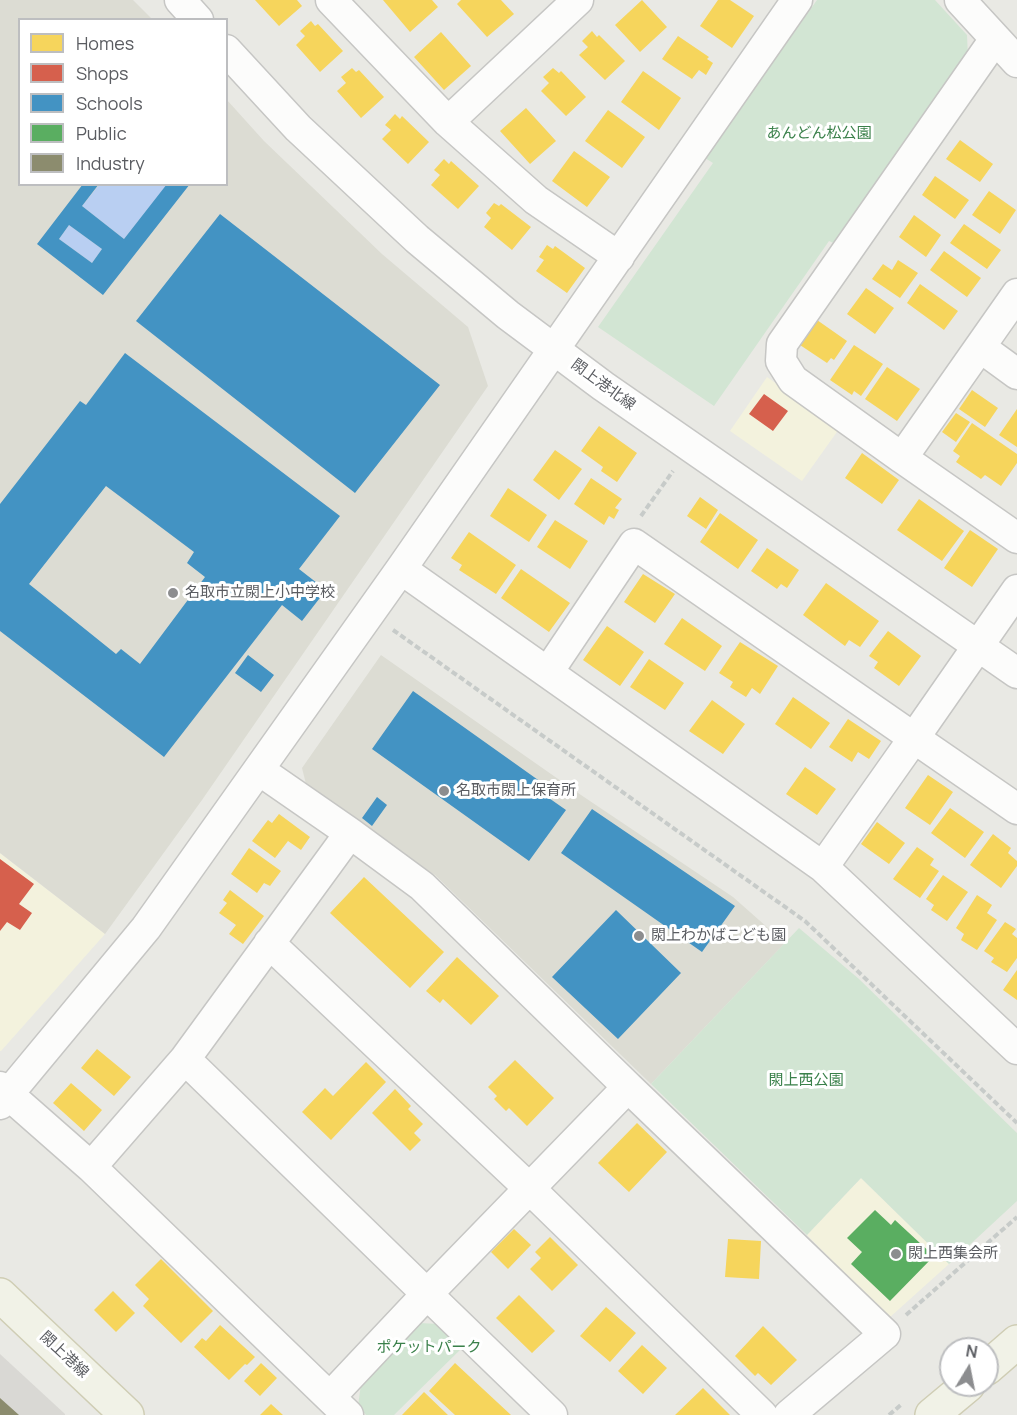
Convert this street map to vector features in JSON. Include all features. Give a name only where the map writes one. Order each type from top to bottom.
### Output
[{"type":"main road","name":"閖上港線","points":[[0,1295],[127,1415]]},
{"type":"main road","points":[[999,1358],[1017,1342]]},
{"type":"main road","points":[[932,1415],[954,1397]]},
{"type":"street","points":[[180,0],[196,18]]},
{"type":"street","points":[[448,122],[578,0]]},
{"type":"street","points":[[960,0],[1017,62]]},
{"type":"street","points":[[339,3],[448,122],[536,200],[619,257]]},
{"type":"street","points":[[628,1087],[427,1294],[339,1406],[91,1167],[3,1095],[146,928],[619,257],[783,5]]},
{"type":"street","points":[[995,39],[782,344],[782,361],[792,380],[1017,538]]},
{"type":"street","name":"閖上港北線","points":[[228,52],[298,128],[417,239],[508,315],[603,386],[1017,673]]},
{"type":"street","points":[[902,458],[1017,294]]},
{"type":"street","points":[[980,347],[1017,374]]},
{"type":"street","points":[[548,672],[634,544],[1017,809]]},
{"type":"street","points":[[401,569],[823,867],[1017,1049]]},
{"type":"street","points":[[823,867],[1017,590]]},
{"type":"street","points":[[259,770],[422,886],[885,1334],[789,1415]]},
{"type":"street","points":[[91,1167],[185,1059],[350,833]]},
{"type":"street","points":[[269,943],[530,1189],[762,1415]]},
{"type":"street","points":[[185,1059],[552,1415]]},
{"type":"path","points":[[634,544],[632,528],[675,468]]},
{"type":"path","points":[[392,630],[805,921],[1017,1123]]},
{"type":"path","points":[[885,1334],[1017,1217]]},
{"type":"shaded area","name":"名取市立閖上小中学校","points":[[0,0],[133,0],[151,18],[18,18],[18,186],[228,186],[228,101],[264,141],[382,254],[468,327],[488,386],[202,800],[105,934],[0,853]]},
{"type":"shaded area","points":[[767,377],[839,429],[802,481],[730,431]]},
{"type":"shaded area","points":[[381,655],[581,795],[733,897],[785,943],[651,1084],[435,875],[307,788],[302,768]]},
{"type":"shaded area","points":[[0,853],[105,934],[1,1051],[0,1051]]},
{"type":"shaded area","points":[[861,1178],[949,1264],[889,1318],[807,1235]]},
{"type":"shaded area","points":[[0,1354],[65,1414],[65,1415],[0,1415]]},
{"type":"green space","name":"あんどん松公園","points":[[817,0],[935,0],[967,35],[968,58],[838,245],[829,241],[714,406],[598,327],[713,163],[705,158]]},
{"type":"green space","name":"閖上西公園","points":[[799,928],[859,979],[1017,1133],[1017,1201],[949,1264],[861,1178],[807,1235],[651,1084]]},
{"type":"green space","name":"ポケットパーク","points":[[419,1323],[439,1324],[464,1346],[394,1415],[366,1415],[358,1406],[361,1384]]},
{"type":"water","points":[[98,186],[166,186],[124,239],[82,206]]},
{"type":"water","points":[[69,225],[102,249],[92,263],[59,239]]},
{"type":"building: Homes","points":[[255,0],[297,0],[302,6],[279,26]]},
{"type":"building: Homes","points":[[383,0],[432,0],[438,7],[410,32]]},
{"type":"building: Homes","points":[[461,0],[501,0],[514,14],[487,37],[457,4]]},
{"type":"building: Homes","points":[[642,0],[667,27],[640,52],[615,25]]},
{"type":"building: Homes","points":[[718,0],[730,0],[754,16],[732,48],[700,26]]},
{"type":"building: Homes","points":[[311,21],[315,26],[318,24],[343,51],[320,72],[296,45],[305,36],[300,31]]},
{"type":"building: Homes","points":[[592,31],[625,61],[605,80],[579,55],[588,47],[582,41]]},
{"type":"building: Homes","points":[[441,32],[471,66],[444,90],[414,57]]},
{"type":"building: Homes","points":[[678,36],[709,57],[707,59],[713,63],[706,75],[699,70],[692,79],[662,59]]},
{"type":"building: Homes","points":[[352,68],[356,72],[359,70],[384,97],[361,118],[337,91],[346,83],[341,77]]},
{"type":"building: Homes","points":[[553,68],[559,73],[561,71],[586,97],[566,116],[541,91],[549,83],[543,77]]},
{"type":"building: Homes","points":[[643,71],[681,98],[659,130],[621,102]]},
{"type":"building: Homes","points":[[526,108],[556,141],[530,164],[500,131]]},
{"type":"building: Homes","points":[[608,110],[645,137],[622,168],[585,141]]},
{"type":"building: Homes","points":[[395,114],[400,119],[402,116],[429,142],[408,164],[382,139],[391,130],[385,125]]},
{"type":"building: Homes","points":[[960,140],[993,164],[980,182],[946,159]]},
{"type":"building: Homes","points":[[574,151],[610,177],[587,207],[552,181]]},
{"type":"building: Homes","points":[[444,159],[449,164],[451,161],[479,186],[458,209],[431,185],[440,175],[434,170]]},
{"type":"building: Homes","points":[[935,176],[969,200],[955,219],[922,195]]},
{"type":"building: Homes","points":[[989,191],[1016,210],[1000,234],[972,215]]},
{"type":"building: Homes","points":[[494,203],[499,206],[501,204],[531,227],[512,250],[484,227],[491,218],[486,213]]},
{"type":"building: Homes","points":[[914,215],[941,235],[926,257],[899,237]]},
{"type":"building: Homes","points":[[964,224],[1001,250],[987,269],[950,243]]},
{"type":"building: Homes","points":[[547,245],[553,249],[555,246],[585,268],[567,293],[536,271],[544,260],[539,257]]},
{"type":"building: Homes","points":[[944,251],[981,278],[967,297],[930,270]]},
{"type":"building: Homes","points":[[898,260],[918,273],[900,298],[872,279],[883,264],[892,270]]},
{"type":"building: Homes","points":[[920,284],[958,311],[944,330],[907,303]]},
{"type":"building: Homes","points":[[866,288],[894,308],[875,334],[847,314]]},
{"type":"building: Homes","points":[[817,320],[847,341],[834,360],[831,358],[827,363],[800,345]]},
{"type":"building: Homes","points":[[854,345],[883,364],[861,396],[854,391],[852,395],[830,380]]},
{"type":"building: Homes","points":[[887,367],[920,389],[897,421],[865,399]]},
{"type":"building: Homes","points":[[972,390],[998,408],[985,427],[959,409]]},
{"type":"building: Homes","points":[[1017,409],[1017,447],[999,435]]},
{"type":"building: Homes","points":[[956,413],[970,422],[956,442],[942,432]]},
{"type":"building: Homes","points":[[972,423],[1017,454],[1017,463],[1001,486],[985,475],[981,479],[956,462],[960,456],[953,451]]},
{"type":"building: Homes","points":[[599,426],[637,453],[617,482],[601,471],[603,467],[581,451]]},
{"type":"building: Homes","points":[[555,450],[582,469],[559,500],[533,480]]},
{"type":"building: Homes","points":[[862,453],[899,480],[882,504],[845,478]]},
{"type":"building: Homes","points":[[591,478],[622,499],[615,508],[619,510],[614,519],[609,516],[604,525],[574,504]]},
{"type":"building: Homes","points":[[508,488],[547,515],[529,542],[490,516]]},
{"type":"building: Homes","points":[[700,497],[718,510],[706,529],[687,516]]},
{"type":"building: Homes","points":[[919,499],[964,531],[942,561],[897,530]]},
{"type":"building: Homes","points":[[720,513],[758,540],[738,569],[700,542]]},
{"type":"building: Homes","points":[[555,520],[588,541],[570,569],[537,547]]},
{"type":"building: Homes","points":[[970,530],[998,549],[972,587],[944,568]]},
{"type":"building: Homes","points":[[469,532],[516,565],[496,594],[459,570],[462,565],[451,558]]},
{"type":"building: Homes","points":[[767,548],[799,570],[787,588],[781,584],[777,589],[751,571]]},
{"type":"building: Homes","points":[[521,569],[570,603],[549,632],[501,598]]},
{"type":"building: Homes","points":[[643,574],[675,594],[655,623],[624,602]]},
{"type":"building: Homes","points":[[826,583],[879,621],[860,647],[849,640],[845,646],[803,615]]},
{"type":"building: Homes","points":[[682,618],[722,646],[705,671],[664,644]]},
{"type":"building: Homes","points":[[607,626],[644,652],[620,686],[583,660]]},
{"type":"building: Homes","points":[[888,631],[921,656],[899,686],[874,668],[878,662],[869,656]]},
{"type":"building: Homes","points":[[740,642],[778,666],[760,694],[752,688],[746,697],[730,687],[733,682],[719,673]]},
{"type":"building: Homes","points":[[649,659],[684,683],[665,710],[630,687]]},
{"type":"building: Homes","points":[[793,697],[830,723],[811,749],[775,724]]},
{"type":"building: Homes","points":[[712,700],[745,724],[723,754],[689,731]]},
{"type":"building: Homes","points":[[848,719],[881,741],[869,759],[858,752],[852,762],[829,747]]},
{"type":"building: Homes","points":[[805,767],[836,789],[817,815],[786,794]]},
{"type":"building: Homes","points":[[928,775],[953,792],[930,825],[905,808]]},
{"type":"building: Homes","points":[[950,808],[984,832],[965,858],[931,833]]},
{"type":"building: Homes","points":[[279,814],[310,837],[301,850],[288,841],[275,858],[252,841],[268,820],[272,823]]},
{"type":"building: Homes","points":[[877,822],[905,843],[889,864],[861,844]]},
{"type":"building: Homes","points":[[993,834],[1011,848],[1008,853],[1017,861],[1017,866],[1001,888],[970,865]]},
{"type":"building: Homes","points":[[917,847],[934,859],[930,865],[939,871],[920,898],[893,879]]},
{"type":"building: Homes","points":[[249,848],[281,871],[270,886],[264,883],[257,893],[231,874]]},
{"type":"building: Homes","points":[[943,875],[968,892],[947,921],[931,910],[934,905],[926,899]]},
{"type":"building: Homes","points":[[364,877],[444,952],[410,988],[330,913]]},
{"type":"building: Homes","points":[[230,890],[264,916],[243,944],[229,934],[236,925],[219,913],[227,903],[223,900]]},
{"type":"building: Homes","points":[[977,895],[992,905],[987,913],[997,920],[977,950],[961,940],[964,934],[956,928]]},
{"type":"building: Homes","points":[[1005,922],[1016,929],[1012,934],[1017,938],[1017,958],[1007,972],[991,962],[994,958],[984,951]]},
{"type":"building: Homes","points":[[457,957],[499,996],[471,1025],[443,999],[440,1003],[426,991]]},
{"type":"building: Homes","points":[[1017,970],[1017,1000],[1003,990]]},
{"type":"building: Homes","points":[[97,1049],[131,1077],[114,1096],[81,1068]]},
{"type":"building: Homes","points":[[515,1060],[554,1098],[527,1126],[509,1108],[506,1111],[494,1099],[497,1096],[488,1087]]},
{"type":"building: Homes","points":[[366,1062],[386,1082],[331,1140],[302,1112],[325,1088],[333,1096]]},
{"type":"building: Homes","points":[[71,1083],[102,1110],[84,1131],[53,1103]]},
{"type":"building: Homes","points":[[395,1089],[411,1106],[408,1109],[423,1124],[414,1133],[421,1140],[410,1151],[372,1113]]},
{"type":"building: Homes","points":[[637,1123],[667,1152],[629,1192],[598,1163]]},
{"type":"building: Homes","points":[[514,1229],[531,1245],[508,1269],[491,1252]]},
{"type":"building: Homes","points":[[550,1237],[578,1265],[552,1291],[530,1269],[541,1258],[535,1252]]},
{"type":"building: Homes","points":[[728,1239],[761,1241],[759,1279],[725,1277]]},
{"type":"building: Homes","points":[[161,1259],[213,1311],[181,1343],[143,1306],[149,1299],[135,1285]]},
{"type":"building: Homes","points":[[113,1291],[135,1313],[116,1332],[94,1310]]},
{"type":"building: Homes","points":[[519,1295],[555,1331],[532,1353],[496,1318]]},
{"type":"building: Homes","points":[[606,1307],[636,1333],[610,1362],[580,1336]]},
{"type":"building: Homes","points":[[220,1325],[255,1357],[229,1380],[194,1347],[202,1338],[206,1341]]},
{"type":"building: Homes","points":[[763,1326],[797,1360],[771,1385],[758,1373],[755,1376],[735,1356]]},
{"type":"building: Homes","points":[[642,1345],[667,1368],[643,1394],[618,1371]]},
{"type":"building: Homes","points":[[261,1363],[277,1378],[260,1396],[244,1381]]},
{"type":"building: Homes","points":[[455,1363],[511,1415],[455,1415],[429,1391]]},
{"type":"building: Homes","points":[[703,1388],[730,1415],[675,1415]]},
{"type":"building: Homes","points":[[424,1392],[448,1415],[402,1415]]},
{"type":"building: Homes","points":[[271,1404],[283,1415],[260,1415]]},
{"type":"building: Shops","points":[[764,394],[788,411],[773,431],[749,414]]},
{"type":"building: Shops","points":[[0,859],[34,884],[19,904],[32,913],[20,930],[7,922],[0,931]]},
{"type":"building: Schools","points":[[81,186],[97,186],[82,206],[124,239],[165,186],[188,186],[103,295],[37,244]],"holes":[[[69,225],[102,249],[92,263],[59,239]]]},
{"type":"building: Schools","points":[[220,214],[440,385],[355,493],[136,321]]},
{"type":"building: Schools","points":[[125,353],[340,516],[299,569],[326,590],[302,621],[282,605],[164,757],[0,631],[0,504],[80,401],[86,405]],"holes":[[[106,486],[194,552],[187,563],[205,577],[140,664],[121,649],[116,654],[29,584]]]},
{"type":"building: Schools","points":[[248,655],[274,675],[261,692],[235,673]]},
{"type":"building: Schools","points":[[413,691],[541,782],[536,789],[566,810],[529,861],[372,749]]},
{"type":"building: Schools","points":[[377,797],[387,805],[372,826],[362,818]]},
{"type":"building: Schools","points":[[592,809],[735,906],[702,952],[561,853]]},
{"type":"building: Schools","points":[[616,910],[681,973],[618,1039],[552,977]]},
{"type":"building: Public","name":"閖上西集会所","points":[[875,1210],[891,1225],[895,1220],[934,1256],[890,1301],[851,1264],[862,1252],[847,1238]]},
{"type":"building: Industry","points":[[0,1398],[19,1415],[0,1415]]},
{"type":"place","name":"名取市立閖上小中学校","points":[[173,593]]},
{"type":"place","name":"名取市閖上保育所","points":[[444,791]]},
{"type":"place","name":"閖上わかばこども園","points":[[639,936]]},
{"type":"place","name":"閖上西集会所","points":[[896,1254]]}]
